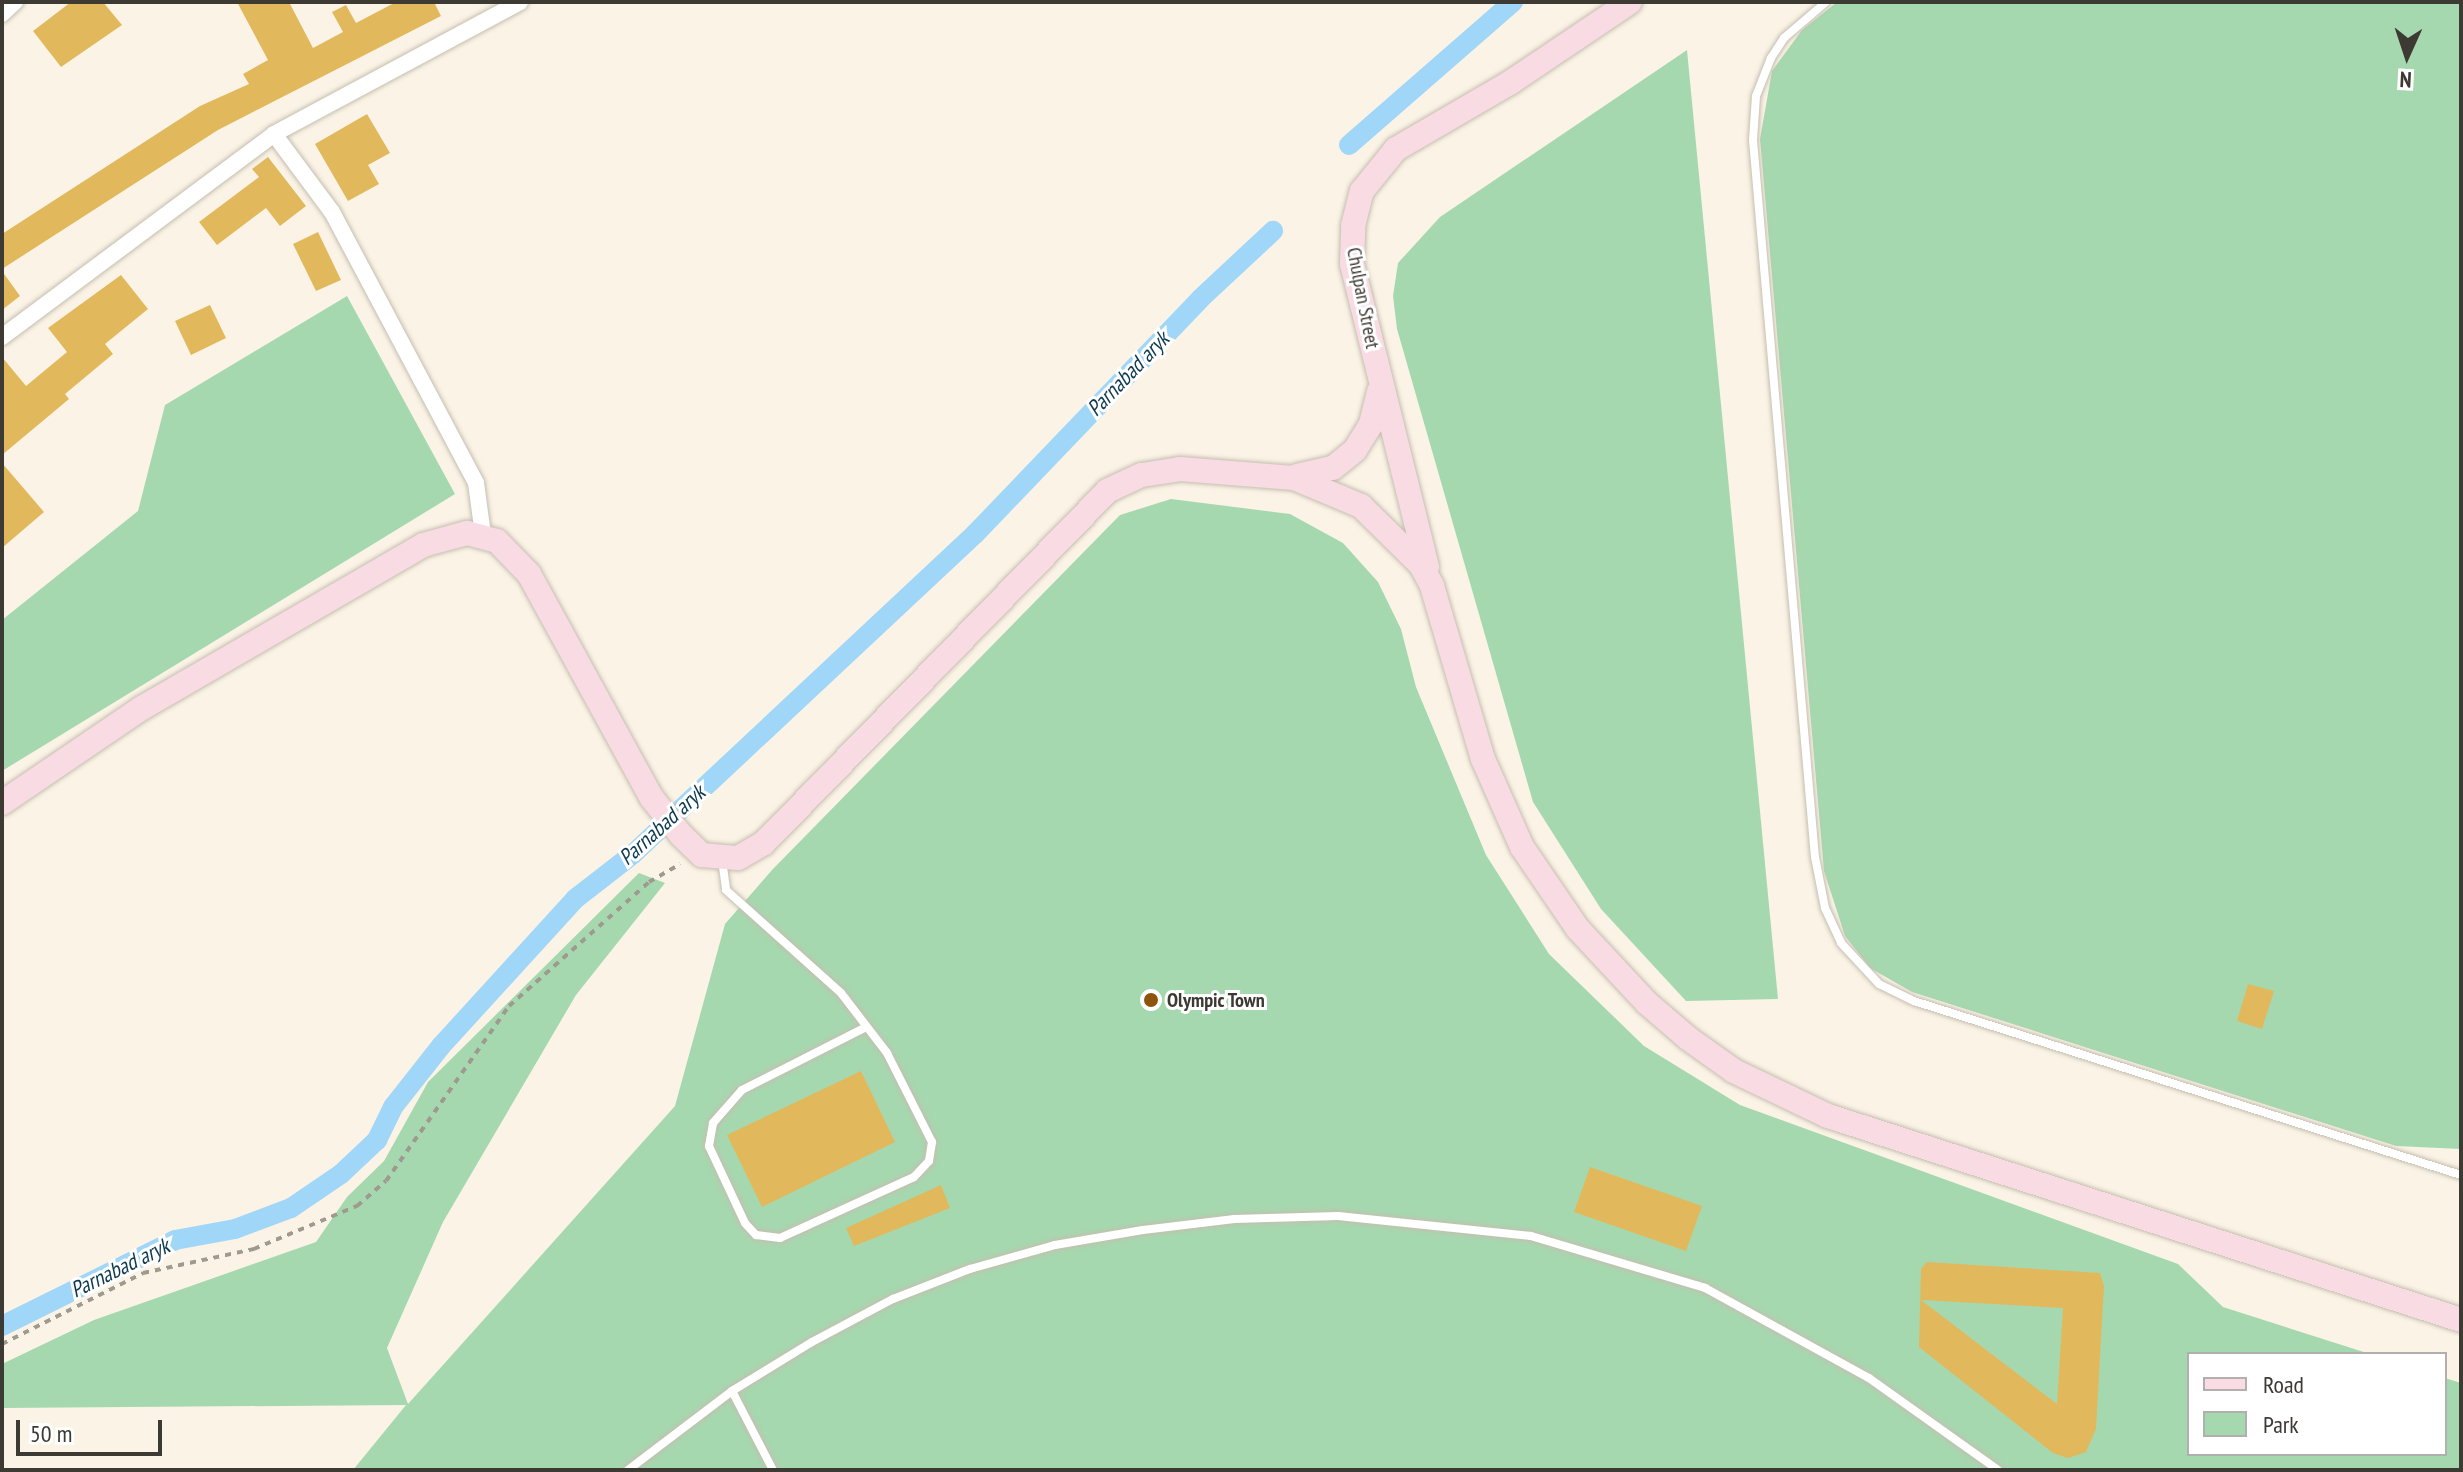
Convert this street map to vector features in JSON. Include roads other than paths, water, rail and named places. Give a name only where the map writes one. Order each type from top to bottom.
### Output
[{"type":"main road","name":"Chulpan Street","points":[[1432,586],[1352,264],[1356,208],[1369,178],[1396,149],[1511,82],[1630,2]]},
{"type":"main road","points":[[2,803],[142,708],[423,545],[452,534],[483,535],[510,550],[529,574],[651,797],[688,843],[722,860],[747,854],[764,843],[1107,491],[1167,470],[1282,476],[1324,471],[1355,450],[1374,415],[1379,377]]},
{"type":"main road","points":[[1282,476],[1329,490],[1371,513],[1406,546],[1432,586],[1483,759],[1522,847],[1548,891],[1603,958],[1700,1047],[1734,1071],[1828,1116],[2461,1320]]},
{"type":"street","points":[[2,14],[15,2]]},
{"type":"street","points":[[2,337],[274,134],[520,2]]},
{"type":"street","points":[[274,134],[332,212],[476,483],[483,535]]},
{"type":"lane","points":[[1826,2],[1784,38],[1771,58],[1756,96],[1753,140],[1815,857],[1825,908],[1841,943],[1879,984],[1914,1001],[2461,1175]]},
{"type":"lane","points":[[722,860],[726,890],[841,993],[887,1053],[932,1142],[929,1161],[914,1177],[780,1238],[756,1235],[745,1223],[709,1146],[713,1123],[742,1090],[866,1027]]},
{"type":"lane","points":[[628,1470],[732,1391],[893,1299],[970,1269],[1055,1245],[1143,1230],[1234,1219],[1338,1216],[1531,1236],[1705,1288],[1869,1378],[1998,1470]]},
{"type":"lane","points":[[732,1391],[773,1470]]},
{"type":"waterway","name":"Parnabad aryk","points":[[1349,145],[1513,2]]},
{"type":"waterway","name":"Parnabad aryk","points":[[2,1326],[175,1240],[235,1229],[291,1208],[341,1174],[377,1140],[393,1107],[441,1046],[575,899],[633,854],[975,534],[1200,299],[1273,231]]},
{"type":"place","name":"Olympic Town","points":[[1151,1000]]}]
